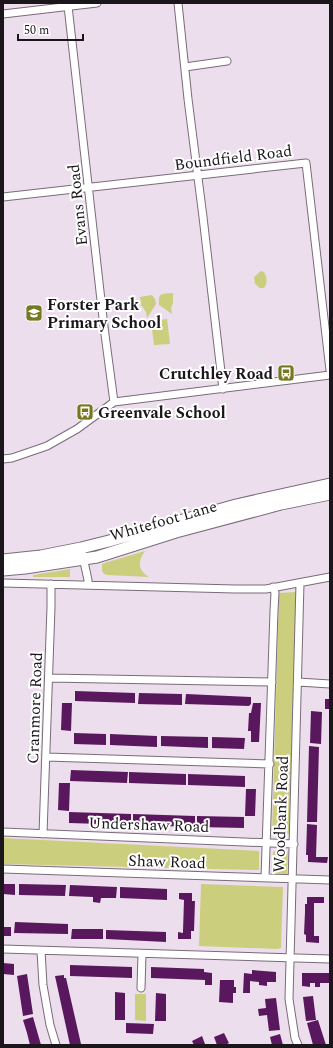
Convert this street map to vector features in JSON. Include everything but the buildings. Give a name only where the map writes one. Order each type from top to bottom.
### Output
[{"type":"street","points":[[3,14],[97,3]]},
{"type":"street","points":[[178,3],[223,389]]},
{"type":"street","name":"Evans Road","points":[[68,6],[104,327],[114,402]]},
{"type":"street","points":[[185,66],[227,61]]},
{"type":"street","name":"Boundfield Road","points":[[3,197],[306,163],[330,370]]},
{"type":"street","points":[[3,459],[12,458],[47,446],[77,429],[114,402],[330,375]]},
{"type":"street","name":"Whitefoot Lane","points":[[3,570],[25,568],[83,553],[109,541],[236,505],[330,484]]},
{"type":"street","name":"Whitefoot Lane","points":[[3,560],[83,553],[97,557],[176,532],[235,516],[281,504],[330,494]]},
{"type":"street","points":[[83,553],[88,585]]},
{"type":"street","points":[[3,583],[235,589],[266,588],[330,577]]},
{"type":"street","name":"Woodbank Road","points":[[298,1045],[295,1038],[289,999],[300,583]]},
{"type":"street","name":"Cranmore Road","points":[[43,834],[51,584]]},
{"type":"street","name":"Woodbank Road","points":[[265,878],[275,593],[273,587]]},
{"type":"street","points":[[49,678],[272,682]]},
{"type":"street","points":[[298,682],[330,684]]},
{"type":"street","points":[[46,757],[270,764]]},
{"type":"street","name":"Undershaw Road","points":[[3,832],[294,844]]},
{"type":"street","name":"Shaw Road","points":[[3,869],[330,880]]},
{"type":"street","points":[[3,949],[330,959]]},
{"type":"street","points":[[41,951],[43,985],[50,1025],[56,1045]]},
{"type":"street","points":[[141,988],[142,954]]},
{"type":"green space","points":[[261,271],[264,272],[267,282],[264,288],[260,288],[255,284],[254,277]]},
{"type":"green space","points":[[173,293],[173,303],[171,308],[172,314],[159,305],[159,298],[162,294]]},
{"type":"green space","points":[[152,295],[156,304],[147,318],[146,312],[141,305],[140,297]]},
{"type":"green space","points":[[167,319],[170,344],[154,345],[151,321]]},
{"type":"green space","points":[[145,551],[141,558],[140,565],[142,571],[149,577],[108,575],[104,574],[102,571],[102,564]]},
{"type":"green space","points":[[70,569],[70,577],[33,577],[33,575]]},
{"type":"green space","points":[[296,592],[289,834],[272,834],[279,593]]},
{"type":"green space","points":[[3,838],[259,851],[259,870],[3,864]]},
{"type":"green space","points":[[277,850],[288,852],[287,874],[271,873],[273,852]]},
{"type":"green space","points":[[201,884],[283,887],[281,948],[199,946]]},
{"type":"green space","points":[[135,994],[146,994],[146,1021],[135,1020]]},
{"type":"place","name":"Forster Park Primary School","points":[[34,313]]},
{"type":"place","name":"Crutchley Road","points":[[286,373]]},
{"type":"place","name":"Greenvale School","points":[[85,412]]}]
